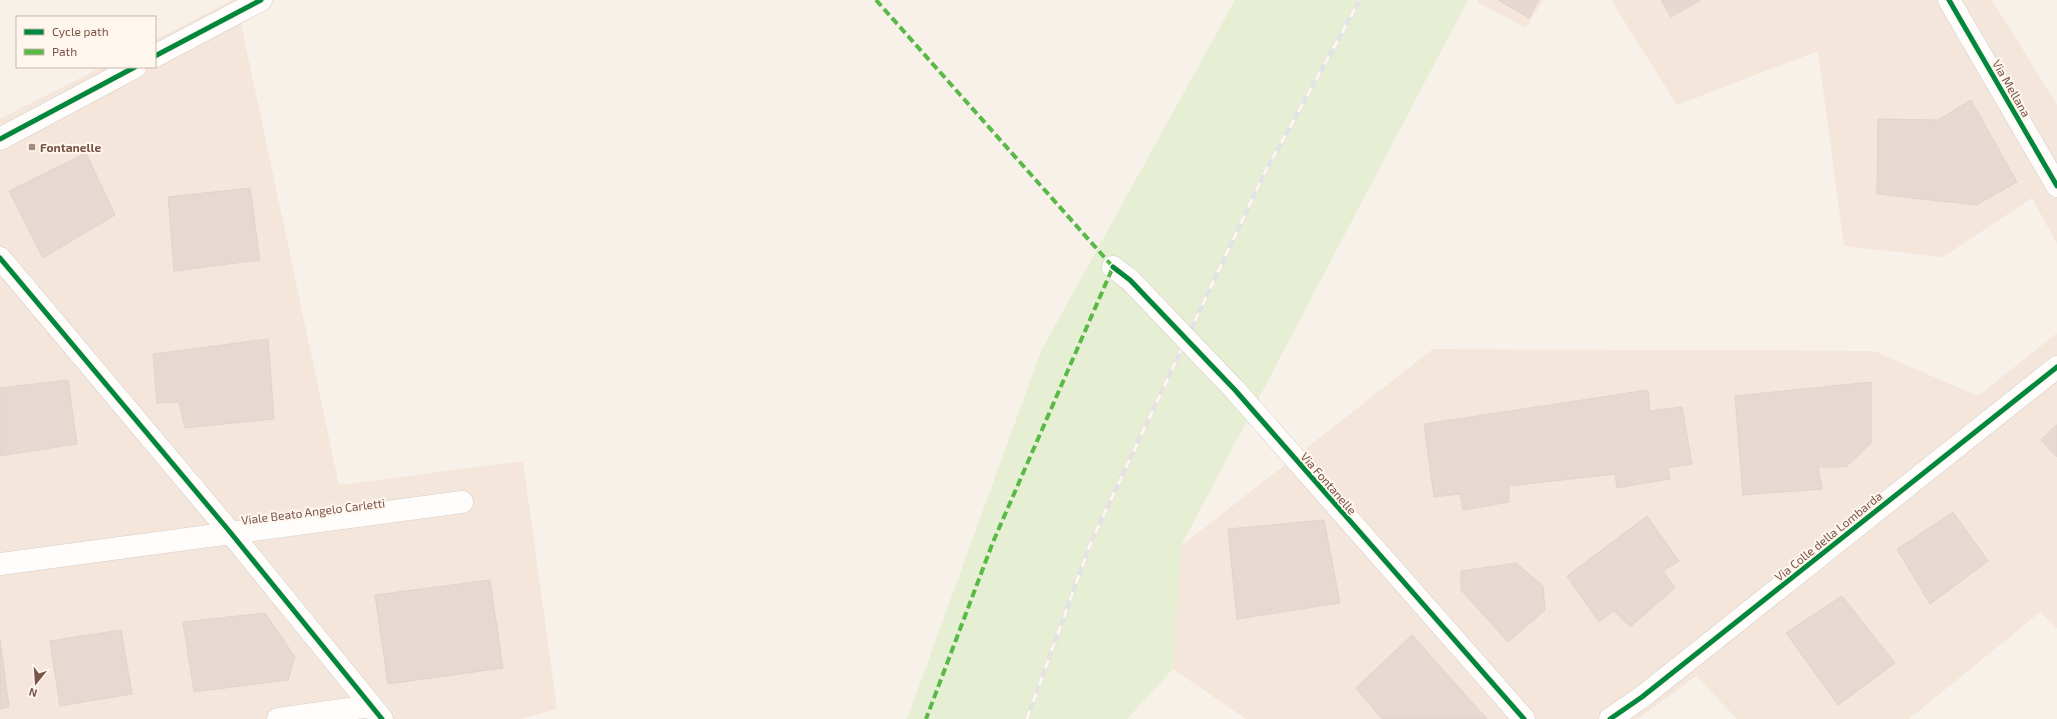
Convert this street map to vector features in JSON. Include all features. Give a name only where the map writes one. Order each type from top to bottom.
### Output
[{"type":"street","points":[[156,55],[261,0]]},
{"type":"street","name":"Via Mellana","points":[[1949,0],[2057,186]]},
{"type":"street","points":[[0,139],[133,68]]},
{"type":"street","points":[[0,258],[230,532],[377,712]]},
{"type":"street","name":"Via Fontanelle","points":[[1121,273],[1235,390],[1524,719]]},
{"type":"street","name":"Via Colle della Lombarda","points":[[1610,719],[1642,697],[2057,367]]},
{"type":"street","name":"Viale Beato Angelo Carletti","points":[[0,564],[462,502]]},
{"type":"street","points":[[278,719],[377,712]]},
{"type":"shaded area","points":[[233,0],[236,0],[339,485],[523,461],[557,709],[520,719],[0,719],[0,119],[100,68],[156,68],[156,39]]},
{"type":"shaded area","points":[[1478,0],[1543,0],[1526,28],[1477,2]]},
{"type":"shaded area","points":[[1611,0],[1992,0],[2057,105],[2057,244],[2032,198],[1943,257],[1844,246],[1818,51],[1677,105]]},
{"type":"shaded area","points":[[2057,333],[2057,628],[2040,612],[1909,719],[1737,719],[1696,676],[1638,719],[1246,719],[1173,669],[1181,546],[1433,349],[1874,351],[1978,396]]},
{"type":"green space","points":[[1235,0],[1468,0],[1181,546],[1173,669],[1127,719],[907,719],[1041,351]]},
{"type":"building","points":[[1498,0],[1539,0],[1529,18]]},
{"type":"building","points":[[1661,0],[1701,0],[1671,17]]},
{"type":"building","points":[[1971,100],[2017,182],[1976,205],[1877,194],[1878,119],[1938,120]]},
{"type":"building","points":[[86,153],[115,215],[43,258],[9,191]]},
{"type":"building","points":[[250,188],[260,260],[174,271],[168,197]]},
{"type":"building","points":[[268,339],[274,419],[185,428],[179,402],[157,403],[153,354]]},
{"type":"building","points":[[68,380],[77,444],[0,456],[0,388]]},
{"type":"building","points":[[1871,382],[1871,443],[1846,467],[1818,467],[1822,489],[1743,495],[1735,396]]},
{"type":"building","points":[[1648,390],[1650,411],[1682,407],[1692,464],[1668,468],[1670,479],[1617,488],[1615,474],[1509,486],[1509,502],[1463,510],[1460,494],[1434,497],[1424,424]]},
{"type":"building","points":[[2057,425],[2057,457],[2041,440]]},
{"type":"building","points":[[1953,512],[1988,561],[1930,604],[1897,549]]},
{"type":"building","points":[[1647,516],[1679,561],[1663,571],[1675,588],[1630,627],[1614,611],[1599,622],[1567,576]]},
{"type":"building","points":[[1324,520],[1340,603],[1237,619],[1228,529]]},
{"type":"building","points":[[1516,563],[1543,586],[1545,610],[1508,642],[1461,590],[1461,571]]},
{"type":"building","points":[[490,580],[503,668],[388,684],[375,595]]},
{"type":"building","points":[[1842,596],[1895,663],[1838,705],[1786,633]]},
{"type":"building","points":[[265,613],[295,657],[288,680],[194,692],[183,622]]},
{"type":"building","points":[[121,630],[132,694],[60,706],[50,641]]},
{"type":"building","points":[[1412,635],[1487,719],[1382,719],[1356,688]]},
{"type":"building","points":[[0,639],[9,707],[0,709]]},
{"type":"railway","points":[[1027,719],[1091,542],[1264,174],[1360,0]]},
{"type":"marked path","points":[[876,0],[1113,267],[993,542],[926,719]]},
{"type":"cycle path","points":[[156,55],[261,0]]},
{"type":"cycle path","points":[[1949,0],[2057,186]]},
{"type":"cycle path","points":[[0,139],[133,68]]},
{"type":"cycle path","points":[[0,258],[230,532],[382,719]]},
{"type":"cycle path","points":[[1113,267],[1130,280],[1235,390],[1524,719]]},
{"type":"cycle path","points":[[1610,719],[1642,697],[2057,367]]},
{"type":"place","name":"Fontanelle","points":[[32,147]]}]
